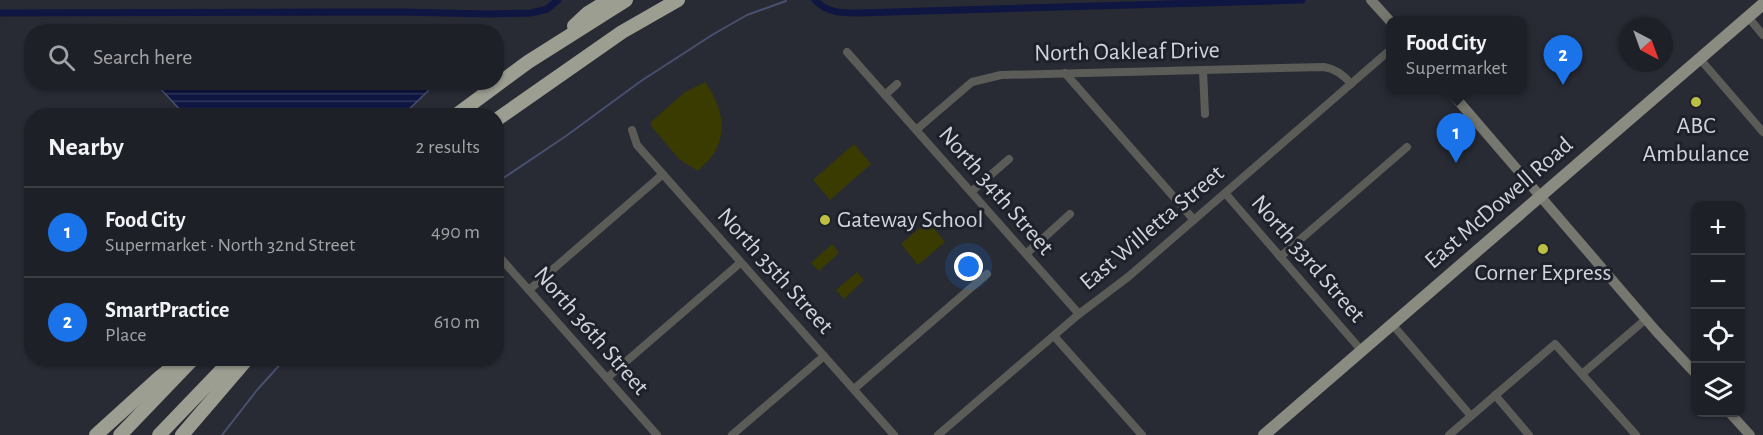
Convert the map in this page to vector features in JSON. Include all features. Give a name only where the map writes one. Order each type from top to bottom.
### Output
[{"type":"highway","points":[[548,49],[588,13],[609,0]]},
{"type":"highway","points":[[504,81],[548,49],[626,0]]},
{"type":"highway","points":[[504,114],[622,32],[678,0]]},
{"type":"highway","points":[[581,60],[625,38],[690,0]]},
{"type":"highway","points":[[466,108],[491,90]]},
{"type":"highway","points":[[96,435],[174,366]]},
{"type":"highway","points":[[120,435],[186,366]]},
{"type":"highway","points":[[159,435],[225,366]]},
{"type":"highway","points":[[182,435],[241,366]]},
{"type":"main road","points":[[1374,4],[1386,17]]},
{"type":"main road","name":"East McDowell Road","points":[[1264,435],[1756,10]]},
{"type":"main road","points":[[1452,94],[1691,370]]},
{"type":"main road","points":[[1734,417],[1750,435]]},
{"type":"street","points":[[1756,10],[1763,34]]},
{"type":"street","name":"North 34th Street","points":[[847,52],[1079,314]]},
{"type":"street","name":"East Willetta Street","points":[[938,435],[1079,314],[1128,277],[1386,53]]},
{"type":"street","points":[[1700,59],[1763,132]]},
{"type":"street","name":"North Oakleaf Drive","points":[[916,130],[972,82],[1001,75],[1324,67],[1342,74],[1351,84]]},
{"type":"street","points":[[1203,71],[1205,114]]},
{"type":"street","points":[[1065,73],[1194,220]]},
{"type":"street","points":[[885,95],[897,84]]},
{"type":"street","name":"North 35th Street","points":[[632,130],[637,145],[894,435]]},
{"type":"street","points":[[1280,257],[1407,147]]},
{"type":"street","points":[[971,192],[1009,159]]},
{"type":"street","points":[[529,290],[663,174]]},
{"type":"street","name":"North 33rd Street","points":[[1225,193],[1361,350]]},
{"type":"street","points":[[1026,254],[1070,214]]},
{"type":"street","name":"North 36th Street","points":[[504,262],[657,435]]},
{"type":"street","points":[[607,378],[740,263]]},
{"type":"street","points":[[854,389],[987,274]]},
{"type":"street","points":[[1582,374],[1646,320]]},
{"type":"street","name":"North 33rd Street","points":[[1392,324],[1471,416]]},
{"type":"street","points":[[1054,336],[1142,435]]},
{"type":"street","points":[[1449,435],[1555,344],[1636,435]]},
{"type":"street","points":[[732,435],[824,356]]},
{"type":"street","points":[[1495,395],[1530,435]]},
{"type":"shaded area","points":[[705,82],[715,99],[722,126],[719,144],[711,158],[698,171],[679,159],[651,126],[651,122],[685,92]]},
{"type":"shaded area","points":[[162,90],[428,91],[410,108],[178,108]]},
{"type":"shaded area","points":[[854,144],[871,164],[830,200],[813,180]]},
{"type":"shaded area","points":[[928,221],[945,242],[918,265],[901,244]]},
{"type":"shaded area","points":[[832,244],[839,253],[819,271],[811,263]]},
{"type":"shaded area","points":[[857,272],[864,280],[844,299],[836,290]]},
{"type":"waterway","points":[[0,13],[531,13],[547,9],[558,0]]},
{"type":"waterway","points":[[815,0],[830,10],[857,13],[1302,0]]},
{"type":"waterway","points":[[504,178],[641,81],[712,35],[747,15],[786,1]]},
{"type":"waterway","points":[[222,435],[279,366]]},
{"type":"place","name":"SmartPractice","points":[[1563,85]]},
{"type":"place","name":"ABC Ambulance","points":[[1696,102]]},
{"type":"place","name":"Food City","points":[[1456,163]]},
{"type":"place","name":"Gateway School","points":[[825,220]]},
{"type":"place","name":"Corner Express","points":[[1543,249]]}]
